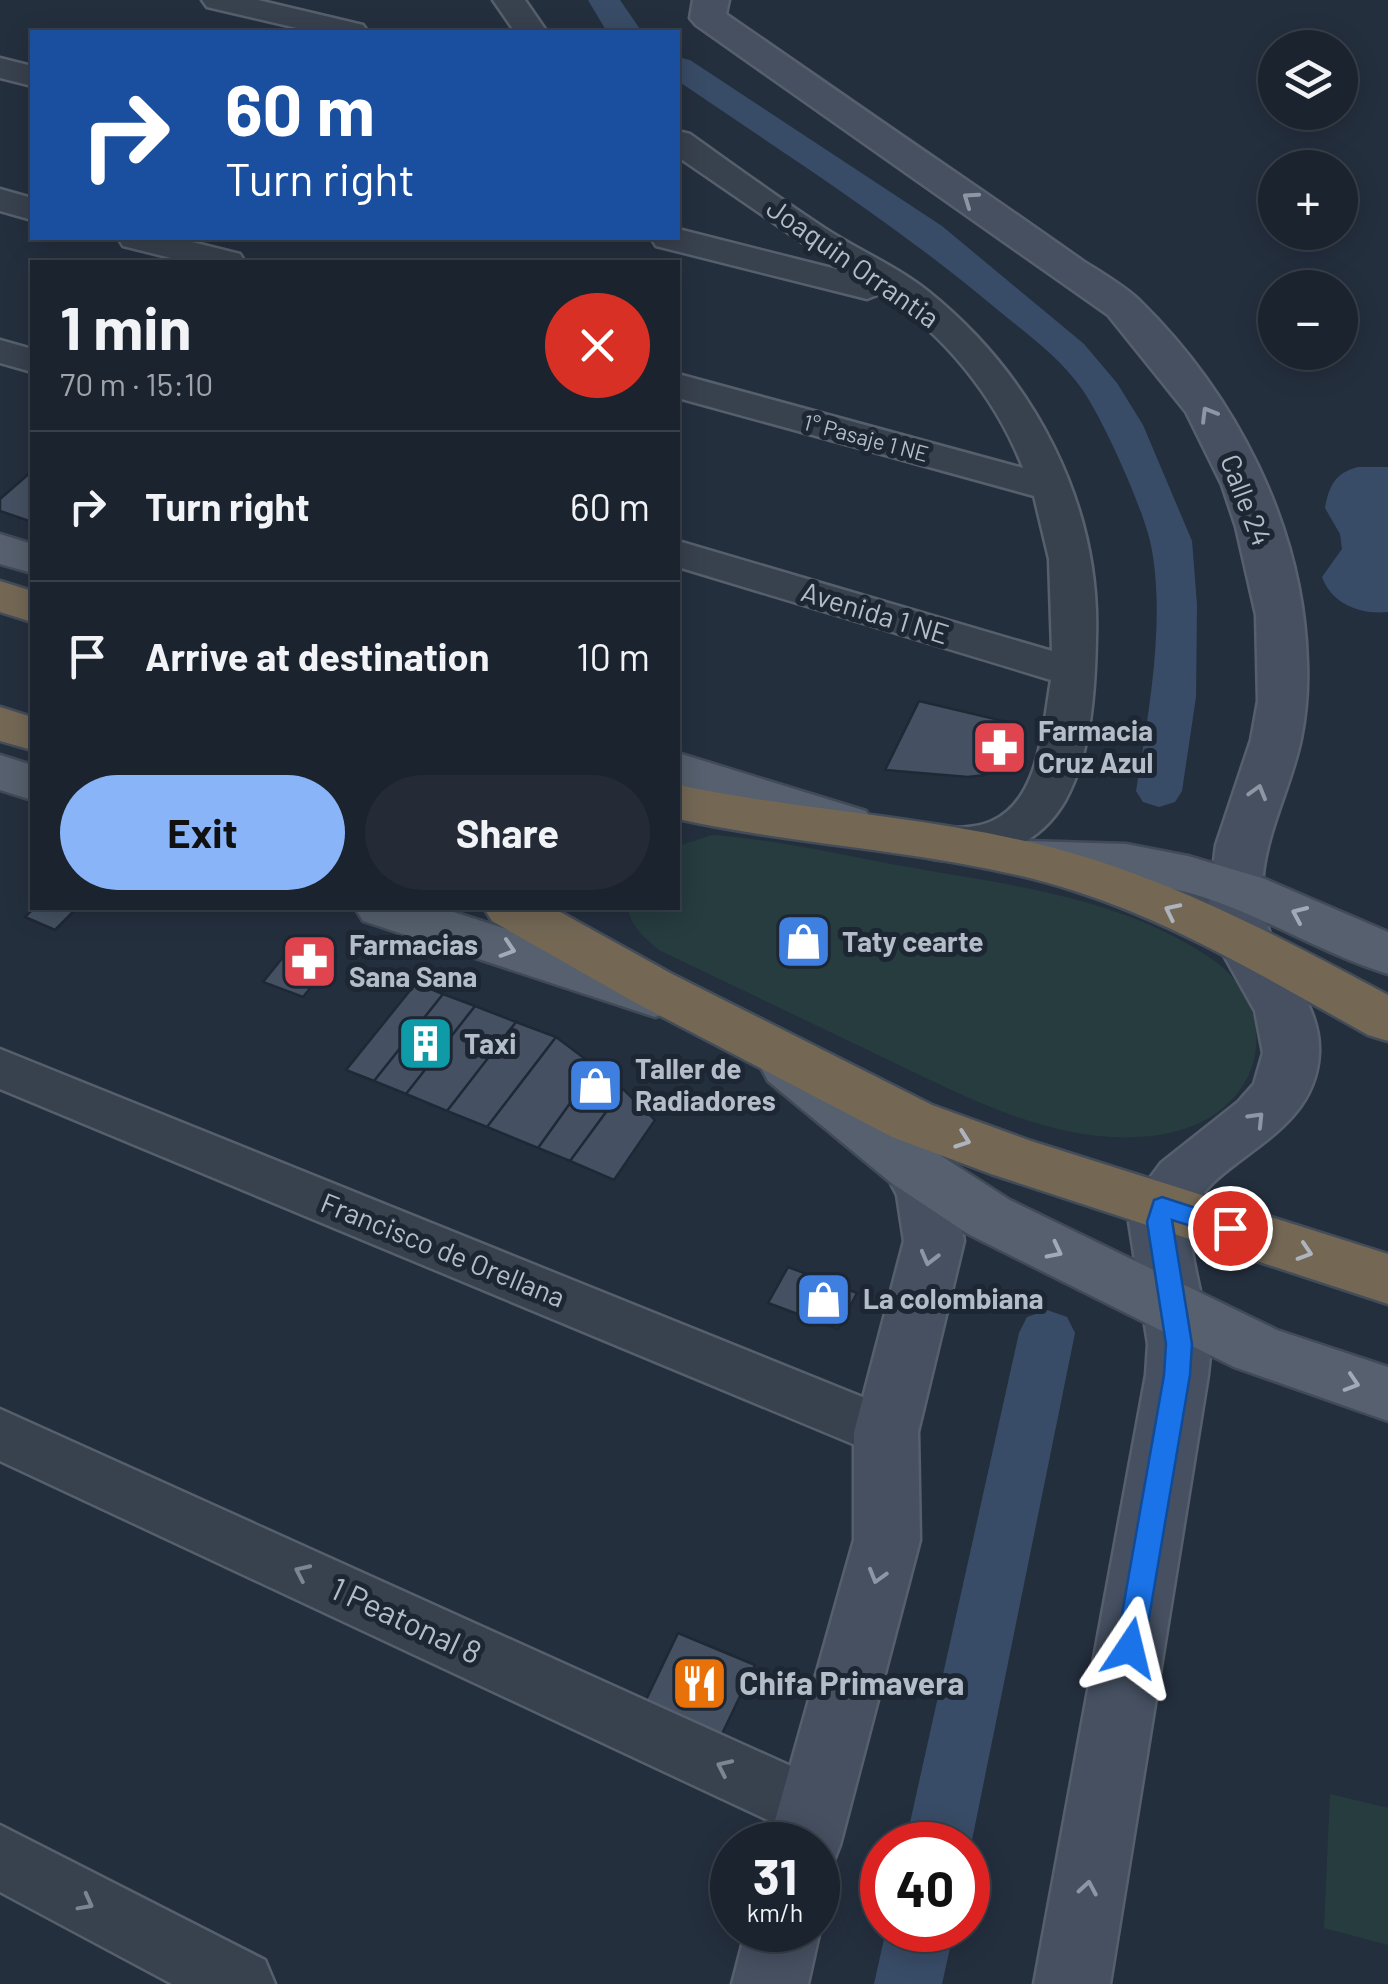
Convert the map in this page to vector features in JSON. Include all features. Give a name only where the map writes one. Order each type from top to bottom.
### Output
[{"type":"highway","points":[[0,596],[30,606]]},
{"type":"highway","points":[[0,722],[30,733]]},
{"type":"highway","points":[[680,802],[738,817],[1009,857],[1107,883],[1248,947],[1388,1020]]},
{"type":"highway","points":[[680,822],[738,817]]},
{"type":"highway","points":[[516,910],[674,999],[912,1121],[1172,1193],[1388,1280]]},
{"type":"highway","points":[[591,910],[598,941],[674,999]]},
{"type":"main road","points":[[0,548],[30,557]]},
{"type":"main road","points":[[680,771],[909,840]]},
{"type":"main road","points":[[0,772],[30,782]]},
{"type":"main road","points":[[1009,857],[1154,866],[1236,887],[1388,954]]},
{"type":"main road","points":[[388,910],[674,999]]},
{"type":"main road","points":[[748,1038],[804,1078],[911,1166],[989,1217],[1256,1349],[1388,1394]]},
{"type":"street","points":[[218,0],[344,30]]},
{"type":"street","points":[[509,0],[530,30]]},
{"type":"street","name":"Calle 24","points":[[710,2],[708,18],[1122,306],[1170,359],[1210,413],[1264,543],[1279,610],[1284,679],[1276,738],[1259,788],[1236,887],[1236,911],[1248,947],[1284,1009],[1293,1053],[1277,1096],[1257,1121],[1172,1193]]},
{"type":"street","points":[[0,68],[30,76]]},
{"type":"street","name":"Joaquin Orrantia","points":[[680,142],[830,248],[916,300],[995,378],[1030,429],[1054,489],[1068,544],[1077,611],[1073,672],[1054,776],[1036,814],[1011,834],[990,842],[909,840]]},
{"type":"street","points":[[0,200],[30,208]]},
{"type":"street","points":[[144,240],[219,260]]},
{"type":"street","points":[[677,240],[916,300]]},
{"type":"street","points":[[0,351],[30,360]]},
{"type":"street","name":"1° Pasaje 1 NE","points":[[680,387],[1054,489]]},
{"type":"street","name":"Avenida 1 NE","points":[[680,555],[1073,672]]},
{"type":"street","name":"Francisco de Orellana","points":[[0,1068],[886,1432]]},
{"type":"street","points":[[809,1822],[887,1540],[886,1432],[934,1241],[928,1194],[911,1166]]},
{"type":"street","points":[[1072,1984],[1177,1375],[1179,1344],[1159,1222],[1172,1193]]},
{"type":"street","name":"1 Peatonal 8","points":[[0,1434],[798,1822]]},
{"type":"street","points":[[0,1857],[241,1984]]},
{"type":"street","points":[[770,1984],[778,1952]]},
{"type":"green space","points":[[712,835],[779,843],[1056,894],[1135,919],[1209,957],[1232,977],[1247,1000],[1255,1025],[1256,1050],[1249,1074],[1235,1096],[1214,1115],[1187,1128],[1143,1137],[1067,1131],[971,1099],[659,950],[632,921],[629,910],[680,910],[680,845]]},
{"type":"green space","points":[[1330,1794],[1388,1808],[1388,1945],[1324,1928]]},
{"type":"water","points":[[1358,467],[1388,467],[1388,612],[1367,612],[1348,606],[1333,594],[1322,577],[1342,549],[1340,534],[1325,508],[1329,493],[1339,477]]},
{"type":"building","points":[[30,473],[30,521],[0,511],[0,499]]},
{"type":"building","points":[[919,701],[1016,724],[998,766],[985,775],[968,777],[885,770]]},
{"type":"building","points":[[32,910],[75,910],[55,930],[25,917]]},
{"type":"building","points":[[296,941],[336,956],[303,997],[263,982]]},
{"type":"building","points":[[416,983],[443,994],[374,1081],[346,1070]]},
{"type":"building","name":"Taxi","points":[[443,994],[475,1006],[406,1094],[374,1081]]},
{"type":"building","points":[[475,1006],[516,1022],[447,1111],[406,1094]]},
{"type":"building","points":[[516,1022],[556,1037],[487,1127],[447,1111]]},
{"type":"building","points":[[556,1037],[596,1067],[538,1148],[487,1127]]},
{"type":"building","points":[[596,1067],[623,1089],[570,1161],[538,1148]]},
{"type":"building","points":[[623,1089],[655,1120],[614,1180],[570,1161]]},
{"type":"building","points":[[788,1267],[857,1293],[838,1329],[768,1303]]},
{"type":"building","name":"Chifa Primavera","points":[[678,1633],[755,1665],[721,1736],[644,1704]]},
{"type":"waterway","points":[[604,0],[623,30]]},
{"type":"waterway","points":[[680,68],[929,234],[1071,352],[1098,383],[1123,425],[1171,541],[1176,605],[1174,697],[1159,791]]},
{"type":"waterway","points":[[943,1822],[1047,1333]]},
{"type":"waterway","points":[[908,1984],[915,1952]]},
{"type":"place","name":"Farmacia Cruz Azul","points":[[999,747]]},
{"type":"place","name":"Taty cearte","points":[[803,942]]},
{"type":"place","name":"Farmacias Sana Sana","points":[[310,961]]},
{"type":"place","name":"Taxi","points":[[425,1044]]},
{"type":"place","name":"Taller de Radiadores","points":[[596,1085]]},
{"type":"place","name":"La colombiana","points":[[824,1299]]},
{"type":"place","name":"Chifa Primavera","points":[[700,1684]]},
{"type":"route","points":[[1130,1648],[1177,1375],[1179,1344],[1159,1222],[1162,1207],[1230,1228]]}]
